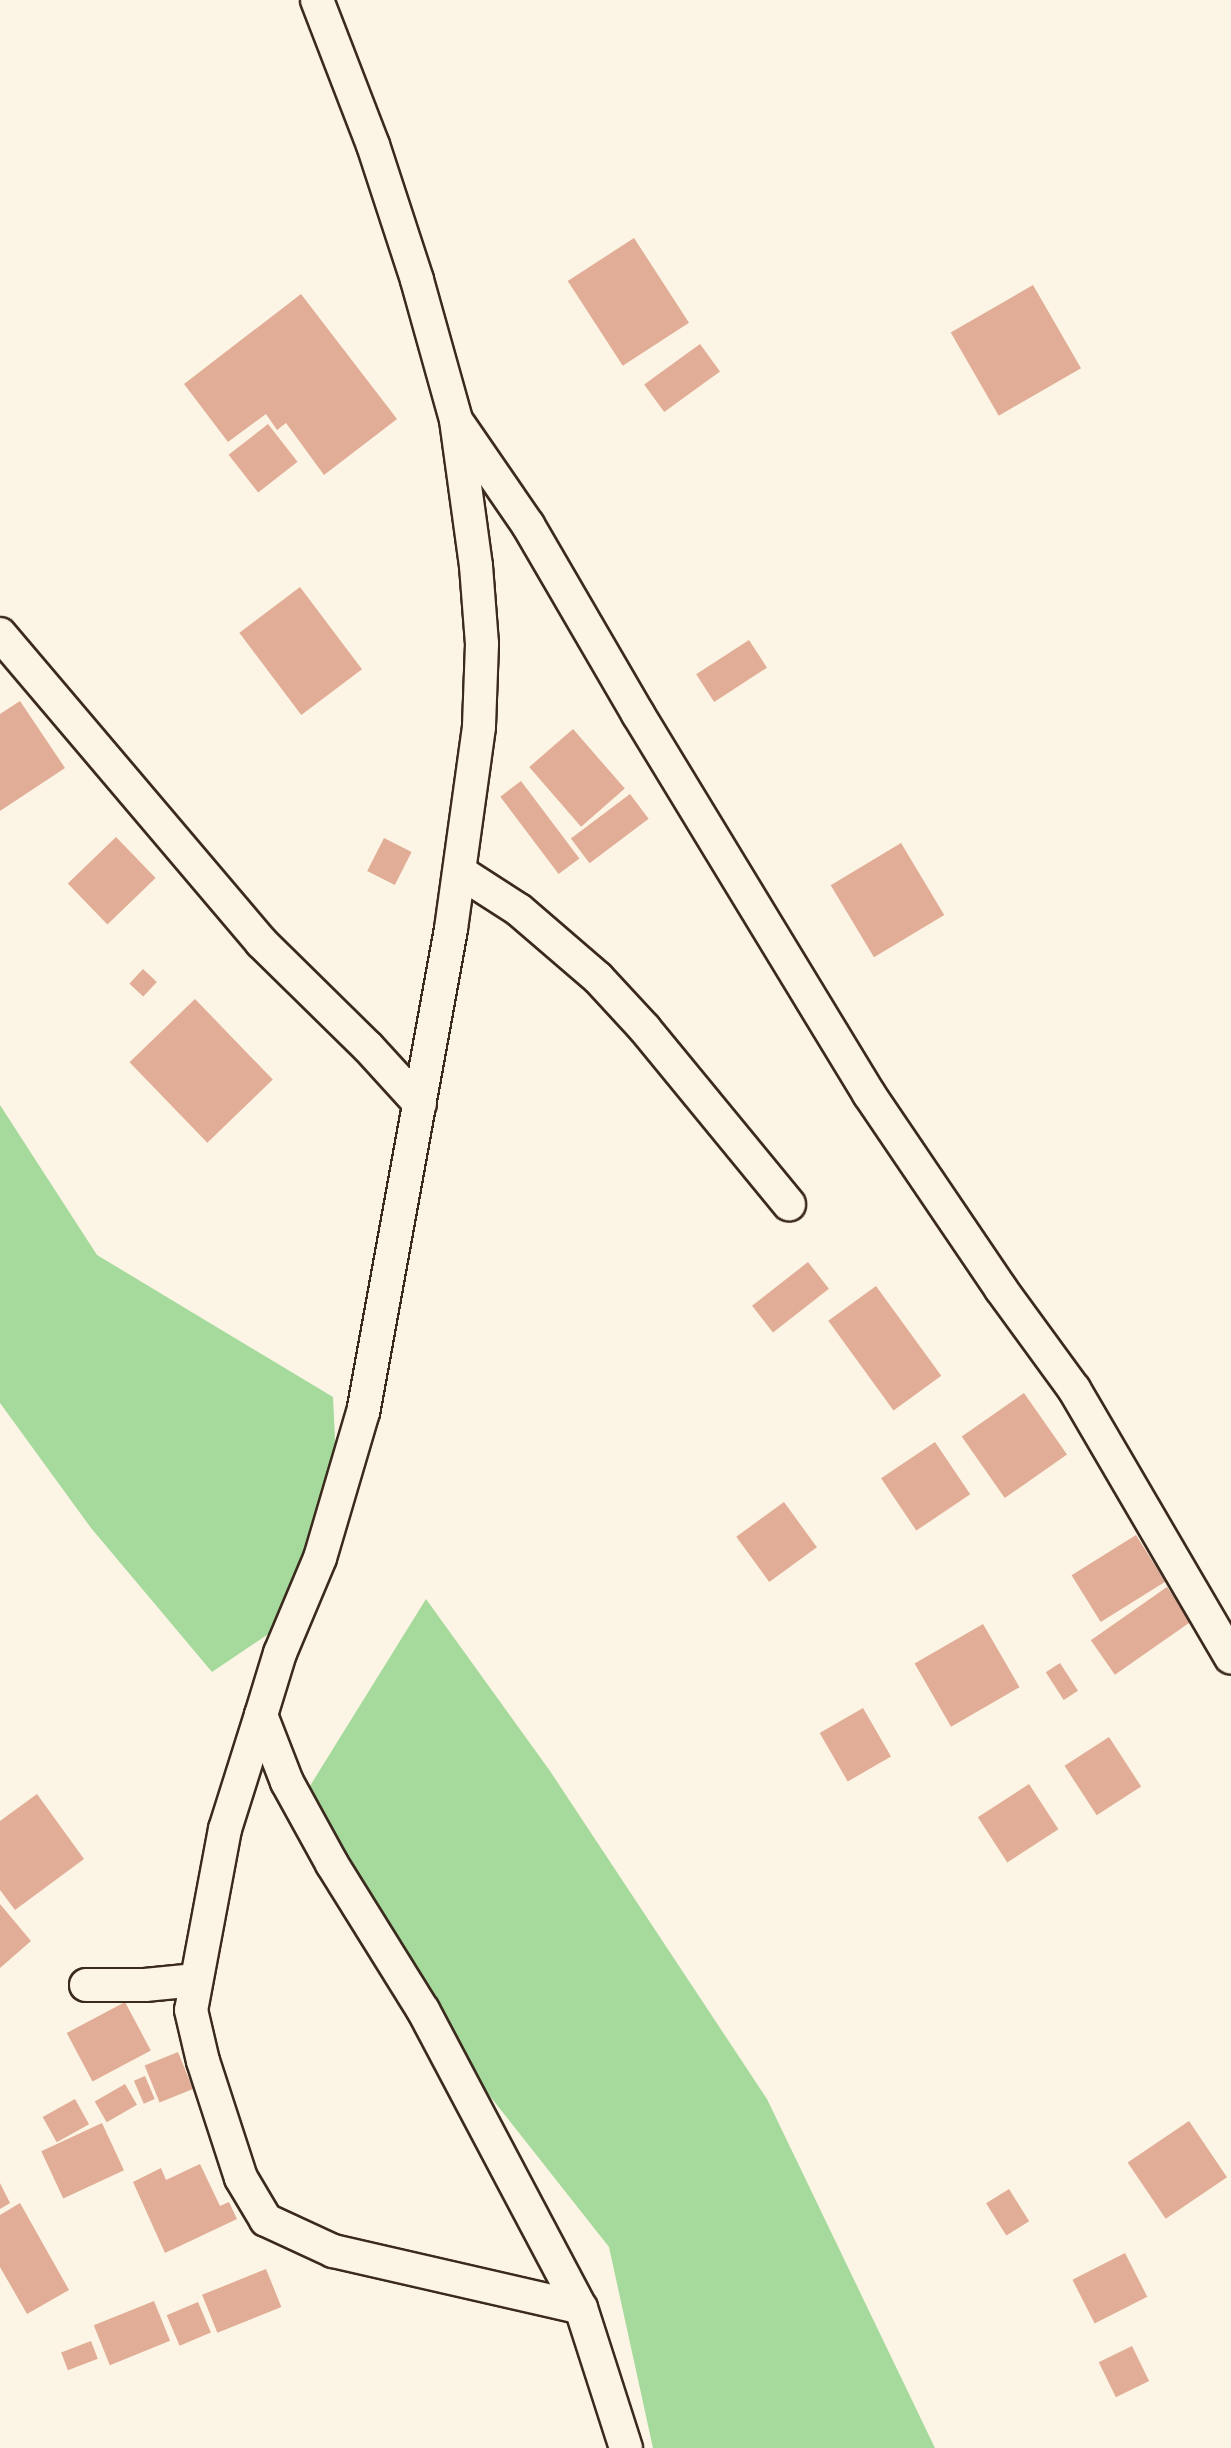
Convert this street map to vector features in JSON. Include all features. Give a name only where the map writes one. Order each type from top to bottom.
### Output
[{"type":"street","points":[[317,0],[373,145],[417,280],[456,420],[476,566],[482,644],[480,727],[460,872],[421,1104],[363,1412],[320,1558],[280,1653],[225,1829],[191,2010],[203,2061],[241,2178],[265,2220],[333,2250],[581,2308]]},
{"type":"street","points":[[456,420],[528,524],[645,725],[862,1083],[1001,1289],[1074,1389],[1231,1658]]},
{"type":"street","points":[[0,634],[261,942],[368,1047],[421,1104]]},
{"type":"street","points":[[460,872],[519,910],[598,978],[653,1039],[789,1204]]},
{"type":"street","points":[[261,1715],[293,1793],[332,1864],[423,2010],[581,2308],[626,2448]]},
{"type":"street","points":[[86,1985],[145,1985],[196,1980]]},
{"type":"green space","points":[[0,1105],[97,1255],[333,1397],[339,1526],[298,1614],[212,1672],[91,1528],[0,1403]]},
{"type":"green space","points":[[426,1599],[550,1771],[767,2099],[935,2448],[653,2448],[609,2247],[474,2076],[300,1802]]},
{"type":"building","points":[[634,238],[689,323],[623,366],[568,281]]},
{"type":"building","points":[[1033,285],[1081,368],[999,416],[951,332]]},
{"type":"building","points":[[301,294],[397,419],[324,475],[286,423],[277,430],[266,414],[228,442],[184,384]]},
{"type":"building","points":[[700,344],[720,372],[664,412],[644,385]]},
{"type":"building","points":[[268,424],[298,462],[258,493],[229,455]]},
{"type":"building","points":[[300,587],[362,669],[301,715],[239,633]]},
{"type":"building","points":[[749,640],[767,668],[714,702],[696,674]]},
{"type":"building","points":[[20,701],[65,768],[0,811],[0,714]]},
{"type":"building","points":[[573,729],[625,789],[581,827],[529,767]]},
{"type":"building","points":[[521,781],[579,858],[559,874],[500,797]]},
{"type":"building","points":[[630,794],[649,819],[590,863],[571,839]]},
{"type":"building","points":[[116,837],[156,878],[107,925],[68,884]]},
{"type":"building","points":[[384,838],[412,852],[395,885],[367,871]]},
{"type":"building","points":[[901,843],[944,915],[874,957],[831,885]]},
{"type":"building","points":[[143,969],[157,982],[143,997],[129,984]]},
{"type":"building","points":[[195,999],[273,1080],[207,1143],[130,1062]]},
{"type":"building","points":[[808,1262],[829,1289],[773,1333],[752,1306]]},
{"type":"building","points":[[876,1286],[941,1376],[894,1410],[828,1321]]},
{"type":"building","points":[[1024,1393],[1067,1454],[1005,1498],[962,1437]]},
{"type":"building","points":[[935,1442],[970,1494],[916,1531],[881,1478]]},
{"type":"building","points":[[784,1502],[817,1547],[769,1582],[736,1537]]},
{"type":"building","points":[[1136,1535],[1165,1582],[1101,1622],[1072,1575]]},
{"type":"building","points":[[1167,1587],[1191,1621],[1115,1675],[1091,1640]]},
{"type":"building","points":[[983,1624],[1019,1687],[951,1727],[915,1664]]},
{"type":"building","points":[[1060,1663],[1078,1691],[1064,1700],[1046,1672]]},
{"type":"building","points":[[863,1708],[891,1756],[848,1781],[820,1733]]},
{"type":"building","points":[[1109,1737],[1141,1786],[1097,1815],[1065,1766]]},
{"type":"building","points":[[1029,1784],[1058,1829],[1007,1863],[978,1817]]},
{"type":"building","points":[[37,1794],[84,1859],[15,1910],[0,1890],[0,1821]]},
{"type":"building","points":[[0,1904],[31,1941],[0,1968]]},
{"type":"building","points":[[125,2002],[151,2051],[93,2082],[67,2033]]},
{"type":"building","points":[[178,2052],[193,2089],[160,2103],[145,2065]]},
{"type":"building","points":[[145,2076],[155,2099],[144,2104],[134,2081]]},
{"type":"building","points":[[125,2084],[137,2105],[107,2122],[95,2102]]},
{"type":"building","points":[[75,2099],[89,2124],[57,2142],[43,2117]]},
{"type":"building","points":[[1189,2121],[1227,2177],[1166,2219],[1128,2162]]},
{"type":"building","points":[[102,2123],[124,2170],[63,2198],[41,2151]]},
{"type":"building","points":[[200,2164],[220,2206],[229,2202],[237,2219],[165,2253],[133,2182],[161,2168],[166,2180]]},
{"type":"building","points":[[0,2183],[10,2203],[0,2209]]},
{"type":"building","points":[[1009,2189],[1029,2221],[1006,2236],[986,2203]]},
{"type":"building","points":[[20,2203],[69,2290],[27,2314],[0,2267],[0,2215]]},
{"type":"building","points":[[1125,2253],[1147,2297],[1095,2323],[1072,2280]]},
{"type":"building","points":[[266,2269],[281,2307],[217,2333],[202,2295]]},
{"type":"building","points":[[154,2301],[170,2341],[110,2365],[94,2325]]},
{"type":"building","points":[[198,2302],[211,2332],[180,2346],[167,2315]]},
{"type":"building","points":[[91,2341],[98,2359],[68,2370],[61,2352]]},
{"type":"building","points":[[1132,2346],[1149,2381],[1116,2397],[1099,2362]]}]
